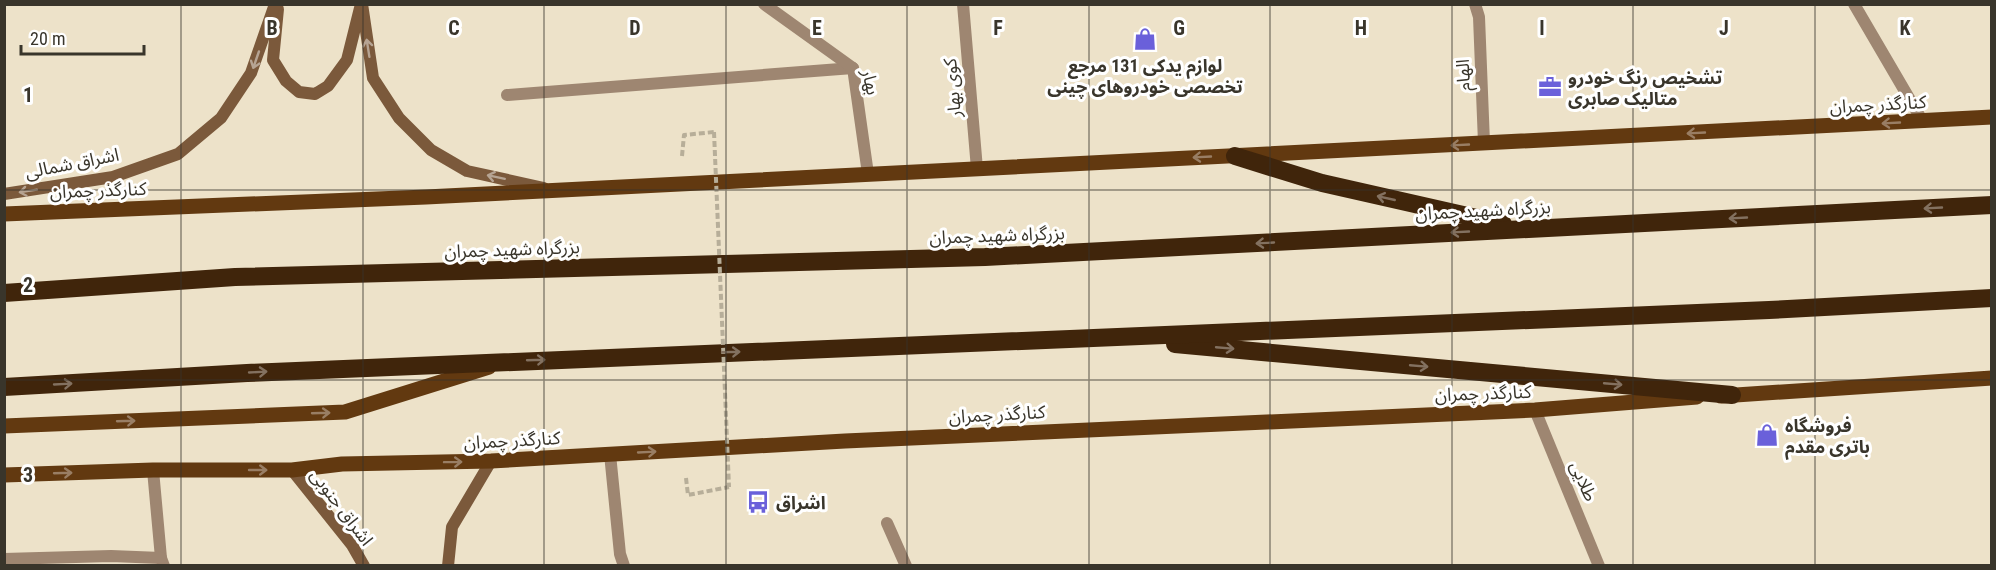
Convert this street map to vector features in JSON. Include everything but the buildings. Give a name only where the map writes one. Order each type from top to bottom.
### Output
[{"type":"highway","points":[[1235,156],[1322,183],[1526,229]]},
{"type":"highway","name":"بزرگراه شهید چمران","points":[[4,293],[235,277],[985,257],[1992,205]]},
{"type":"highway","points":[[4,387],[510,361],[1745,311],[1992,298]]},
{"type":"highway","points":[[1104,337],[1732,395]]},
{"type":"main road","points":[[277,4],[273,60],[286,81],[299,92],[315,94],[328,86],[347,60],[361,4]]},
{"type":"main road","name":"اشراق شمالی","points":[[4,194],[113,177],[178,154],[221,118],[251,73],[277,4]]},
{"type":"main road","points":[[361,4],[373,78],[399,118],[431,150],[467,171],[554,190]]},
{"type":"main road","name":"کنارگذر چمران","points":[[4,214],[554,190],[1992,117]]},
{"type":"main road","points":[[4,426],[345,412],[510,361]]},
{"type":"main road","name":"کنارگذر چمران","points":[[4,475],[153,470],[292,470],[342,464],[491,461],[857,440],[1535,410],[1992,378]]},
{"type":"main road","points":[[448,566],[452,527],[491,461]]},
{"type":"main road","name":"اشراق جنوبی","points":[[292,470],[351,545],[364,566]]},
{"type":"street","name":"بهار","points":[[764,4],[853,68],[868,174]]},
{"type":"street","name":"کوی بهار","points":[[963,4],[977,169]]},
{"type":"street","name":"الهام","points":[[1475,4],[1479,17],[1484,143]]},
{"type":"street","points":[[1854,4],[1923,122]]},
{"type":"street","points":[[507,95],[853,68]]},
{"type":"street","name":"طلایی","points":[[1535,410],[1599,566]]},
{"type":"street","points":[[610,454],[620,554],[624,566]]},
{"type":"street","points":[[4,559],[111,556],[163,562],[153,470]]},
{"type":"street","points":[[887,523],[906,566]]},
{"type":"path","points":[[684,135],[714,132],[729,487],[688,495]]},
{"type":"place","name":"لوازم یدکی 131 مرجع تخصصی خودروهای چینی","points":[[1145,39]]},
{"type":"place","name":"تشخیص رنگ خودرو متالیک صابری","points":[[1550,87]]},
{"type":"place","name":"فروشگاه باتری مقدم","points":[[1767,435]]},
{"type":"place","name":"اشراق","points":[[758,502]]}]
